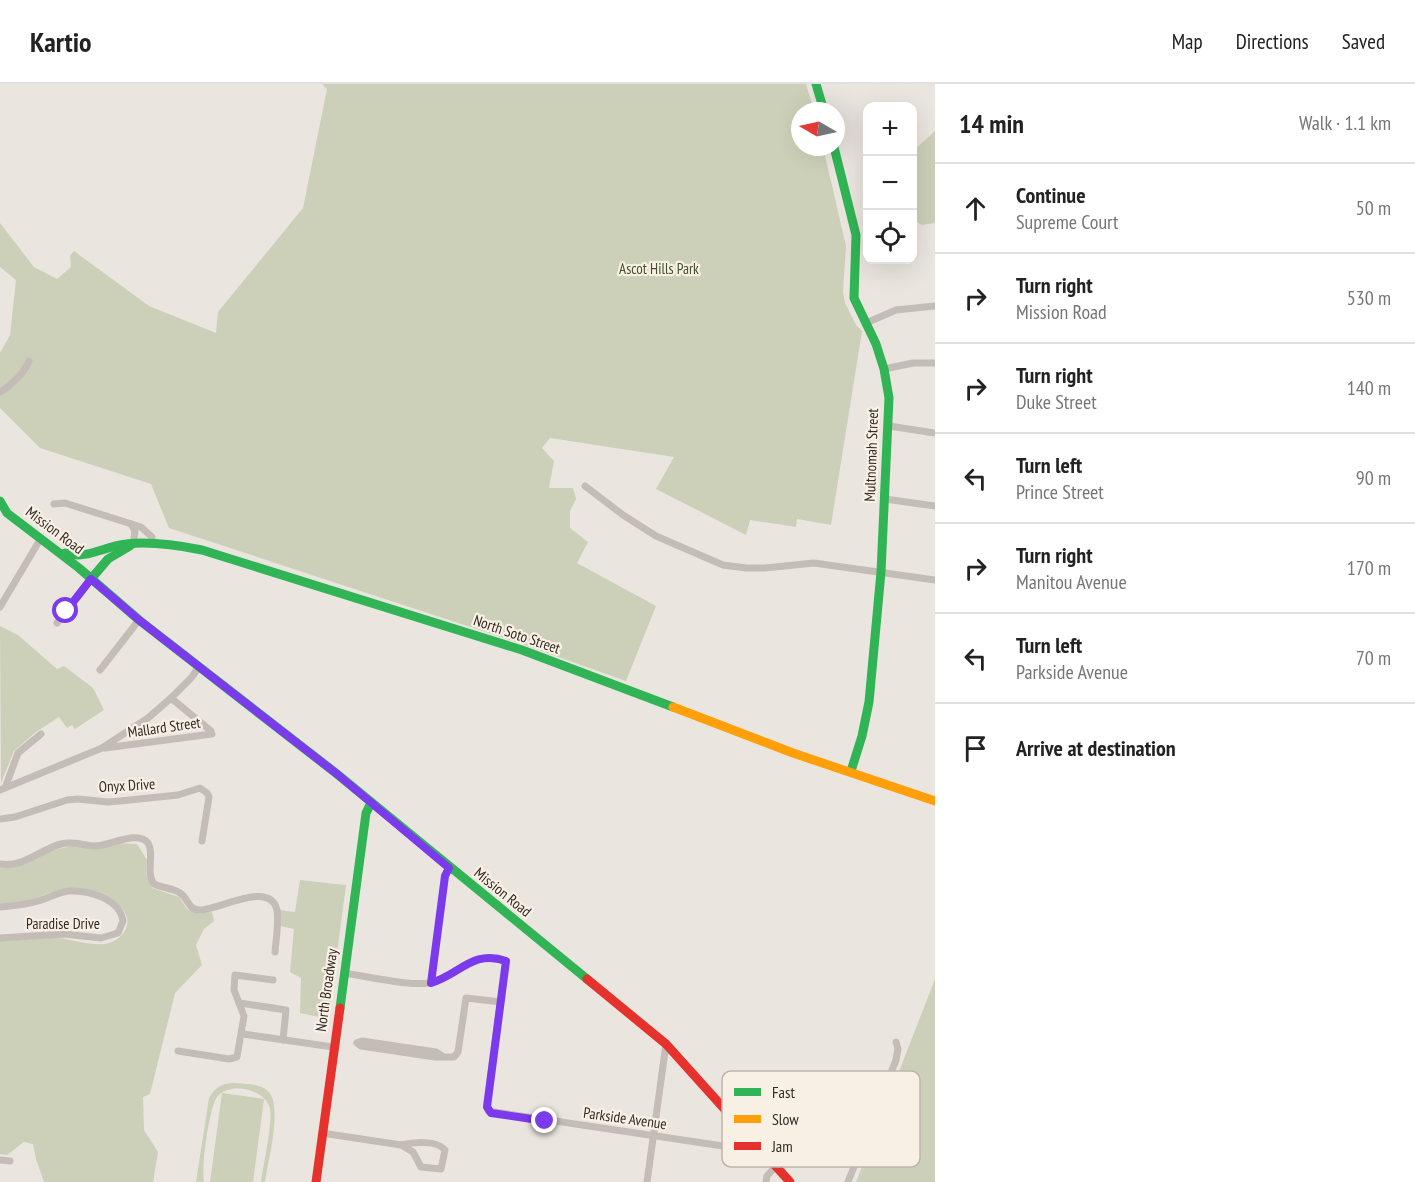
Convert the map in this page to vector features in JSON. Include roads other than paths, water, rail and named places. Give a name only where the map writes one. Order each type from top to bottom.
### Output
[{"type":"main road","points":[[816,84],[821,102]]},
{"type":"main road","name":"Multnomah Street","points":[[836,156],[856,235],[854,298],[876,344],[884,369],[889,398],[885,499],[869,702],[862,736],[851,771]]},
{"type":"main road","name":"Mission Road","points":[[0,501],[4,513],[54,547],[139,620],[371,803],[666,1044],[722,1106]]},
{"type":"main road","points":[[54,547],[78,556],[120,544],[133,545]]},
{"type":"main road","name":"North Soto Street","points":[[91,579],[108,559],[133,545],[189,546],[522,650],[793,753],[935,801]]},
{"type":"main road","name":"North Broadway","points":[[316,1182],[366,813],[371,803]]},
{"type":"main road","name":"Mission Road","points":[[777,1167],[790,1182]]},
{"type":"street","points":[[866,323],[896,310],[935,306]]},
{"type":"street","points":[[0,392],[8,387],[29,364],[29,361]]},
{"type":"street","points":[[884,369],[913,363],[935,363]]},
{"type":"street","points":[[889,426],[935,433]]},
{"type":"street","points":[[585,486],[623,515],[656,536],[723,565],[765,568],[814,562],[935,580]]},
{"type":"street","points":[[885,499],[935,506]]},
{"type":"street","points":[[54,504],[65,503],[131,524],[148,532],[152,537],[152,544]]},
{"type":"street","points":[[131,524],[135,531],[133,545]]},
{"type":"street","points":[[0,606],[41,538]]},
{"type":"street","points":[[57,623],[91,579]]},
{"type":"street","points":[[100,670],[139,620]]},
{"type":"street","points":[[2,789],[102,748],[148,718],[192,677],[199,666]]},
{"type":"street","name":"Mallard Street","points":[[102,748],[212,734],[171,698]]},
{"type":"street","points":[[2,789],[18,753],[41,734]]},
{"type":"street","name":"Onyx Drive","points":[[0,819],[15,817],[67,800],[120,801],[178,795],[200,788],[204,789],[208,797],[202,841]]},
{"type":"street","points":[[0,864],[11,864],[24,860],[56,845],[66,843],[94,846],[132,838],[144,840],[150,850],[149,872],[154,884],[180,893],[193,908],[201,910],[215,908],[248,897],[267,899],[273,903],[277,910],[275,952]]},
{"type":"street","points":[[431,983],[445,876],[449,868]]},
{"type":"street","name":"Paradise Drive","points":[[0,907],[20,906],[70,891],[89,893],[114,905],[119,910],[123,921],[118,933],[110,937],[92,938],[64,934],[0,938]]},
{"type":"street","points":[[344,973],[416,984],[431,983],[439,981],[477,959],[490,958],[506,961],[501,1002],[466,998],[456,1056],[435,1057],[358,1046],[357,1043],[359,1041],[373,1042],[436,1052],[441,1055]]},
{"type":"street","points":[[178,1051],[234,1059],[239,1052],[244,1016],[234,990],[235,975],[273,980]]},
{"type":"street","name":"Parkside Avenue","points":[[501,1002],[487,1102],[488,1111],[722,1146]]},
{"type":"street","points":[[240,1003],[286,1010],[283,1040]]},
{"type":"street","points":[[243,1034],[333,1047]]},
{"type":"street","points":[[892,1071],[898,1049],[896,1042]]},
{"type":"street","points":[[647,1182],[666,1044]]},
{"type":"street","points":[[322,1133],[401,1145],[420,1143],[444,1147],[441,1169],[421,1167],[413,1152],[401,1145]]},
{"type":"street","points":[[0,1160],[10,1161]]},
{"type":"street","points":[[766,1182],[767,1176],[775,1167]]},
{"type":"street","points":[[848,1182],[854,1167]]},
{"type":"park label","name":"Ascot Hills Park","points":[[659,268]]}]
